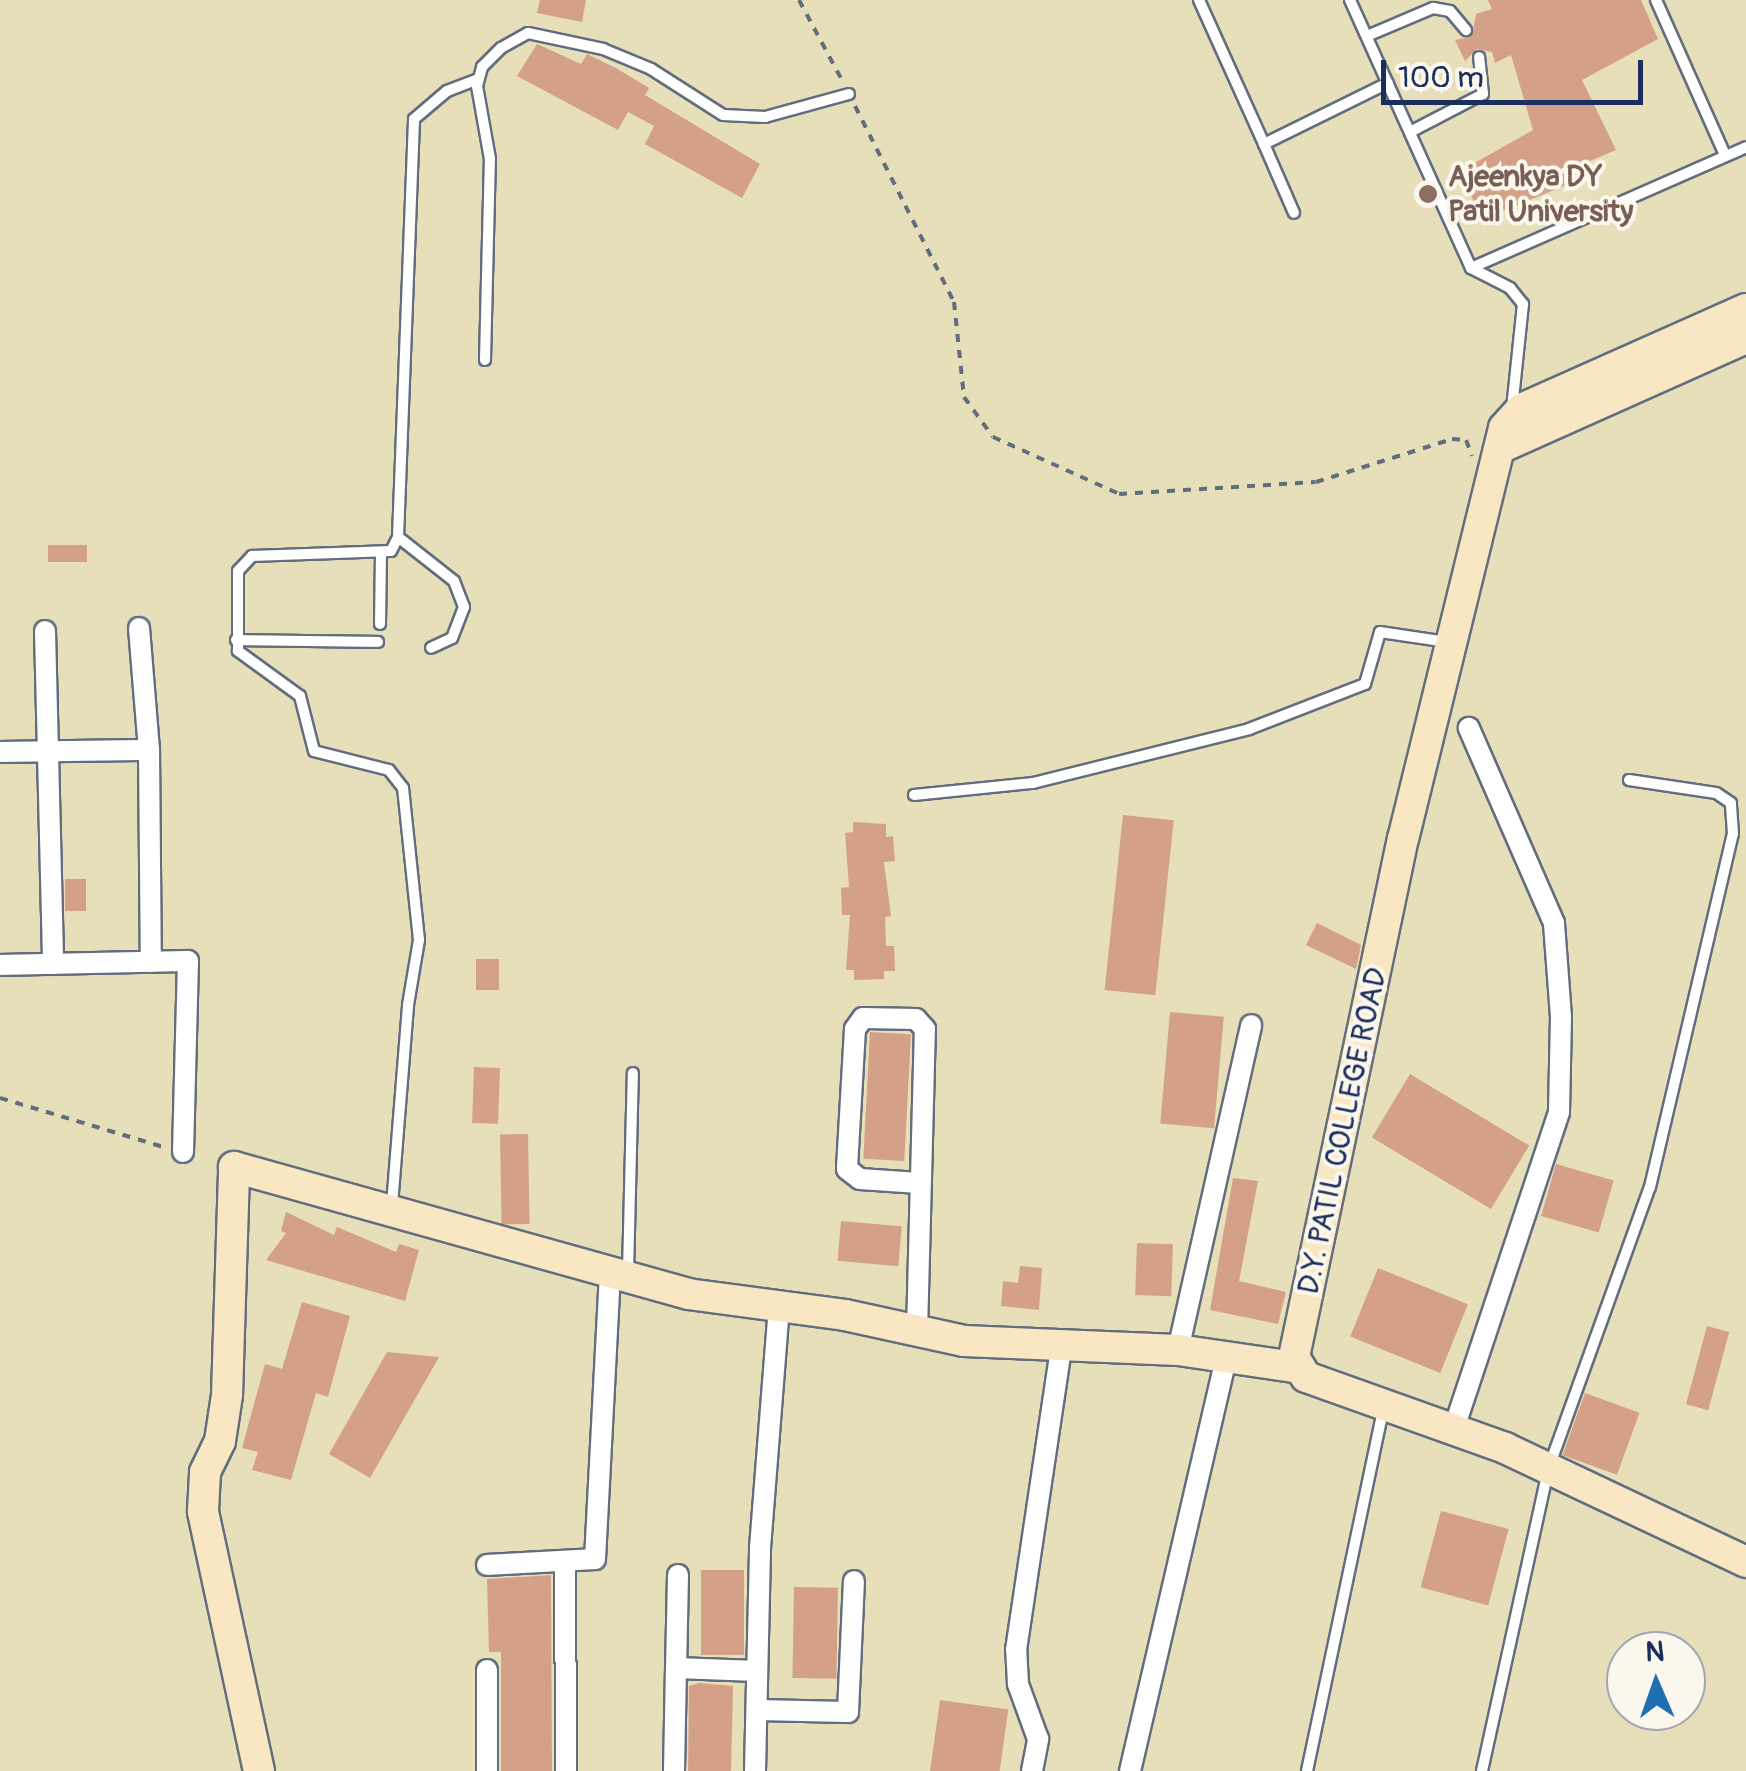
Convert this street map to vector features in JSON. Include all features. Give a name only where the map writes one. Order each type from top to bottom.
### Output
[{"type":"street","points":[[1509,435],[1746,309]]},
{"type":"street","points":[[1509,435],[1746,338]]},
{"type":"street","name":"D.Y. PATIL COLLEGE ROAD","points":[[1295,1367],[1403,838],[1491,484],[1509,435]]},
{"type":"street","points":[[139,628],[149,750],[150,962]]},
{"type":"street","points":[[45,631],[53,964]]},
{"type":"street","points":[[1454,1428],[1558,1112],[1561,1017],[1554,923],[1469,728]]},
{"type":"street","points":[[0,752],[149,750]]},
{"type":"street","points":[[0,965],[188,961],[182,1152]]},
{"type":"street","points":[[917,1331],[925,1029],[916,1020],[863,1018],[855,1029],[847,1169],[860,1178],[919,1183]]},
{"type":"street","points":[[1178,1350],[1251,1026]]},
{"type":"street","points":[[259,1771],[203,1511],[205,1472],[220,1440],[227,1395],[231,1174],[242,1167],[619,1278],[964,1341],[1178,1350],[1227,1354],[1295,1367],[1314,1380],[1454,1428],[1549,1467],[1746,1561]]},
{"type":"street","points":[[487,1565],[588,1563],[597,1553],[619,1278]]},
{"type":"street","points":[[755,1771],[757,1671],[779,1306]]},
{"type":"street","points":[[1032,1771],[1036,1724],[1018,1684],[1016,1650],[1062,1344]]},
{"type":"street","points":[[1130,1771],[1227,1354]]},
{"type":"street","points":[[566,1565],[566,1771]]},
{"type":"street","points":[[674,1771],[678,1575]]},
{"type":"street","points":[[757,1710],[848,1712],[854,1581]]},
{"type":"street","points":[[676,1668],[757,1671]]},
{"type":"street","points":[[487,1670],[487,1771]]},
{"type":"lane","points":[[1199,0],[1294,212]]},
{"type":"lane","points":[[1350,0],[1471,268],[1746,146]]},
{"type":"lane","points":[[1656,0],[1725,155]]},
{"type":"lane","points":[[1367,36],[1432,8],[1450,11],[1466,30]]},
{"type":"lane","points":[[392,1211],[408,1005],[420,940],[403,788],[390,770],[314,751],[300,696],[246,661],[236,640],[244,560],[380,555],[392,551],[398,537],[414,119],[447,91],[479,79],[501,48],[528,33],[603,49],[651,69],[722,115],[765,117],[849,94]]},
{"type":"lane","points":[[1410,132],[1483,94],[1479,57]]},
{"type":"lane","points":[[479,79],[490,159],[485,360]]},
{"type":"lane","points":[[1264,144],[1388,83]]},
{"type":"lane","name":"D.Y. PATIL COLLEGE ROAD","points":[[1471,268],[1510,288],[1523,304],[1509,435]]},
{"type":"lane","points":[[398,537],[454,581],[464,607],[452,638],[431,648]]},
{"type":"lane","points":[[380,555],[380,624]]},
{"type":"lane","points":[[914,795],[1033,783],[1310,710],[1365,684],[1380,632],[1452,642]]},
{"type":"lane","points":[[236,640],[378,642]]},
{"type":"lane","points":[[1482,1771],[1549,1467],[1650,1187],[1733,834],[1730,803],[1716,793],[1628,780]]},
{"type":"lane","points":[[619,1278],[633,1073]]},
{"type":"lane","points":[[1307,1771],[1385,1404]]},
{"type":"path","points":[[800,0],[954,302],[964,397],[993,436],[1119,494],[1316,482],[1460,438],[1491,484]]},
{"type":"path","points":[[0,1098],[182,1152]]},
{"type":"building","points":[[540,0],[586,0],[582,22],[537,13]]},
{"type":"building","points":[[1488,0],[1641,0],[1658,39],[1582,80],[1616,150],[1590,161],[1596,173],[1480,220],[1462,170],[1533,130],[1511,55],[1495,63],[1492,52],[1477,49],[1465,61],[1455,40],[1472,36],[1476,14],[1492,9]]},
{"type":"building","points":[[537,44],[581,64],[587,54],[616,68],[649,88],[645,95],[760,164],[742,198],[645,144],[654,126],[628,112],[618,130],[517,76]]},
{"type":"building","points":[[48,545],[87,545],[87,562],[48,562]]},
{"type":"building","points":[[1123,815],[1174,820],[1155,995],[1105,990]]},
{"type":"building","points":[[853,822],[886,824],[886,837],[893,836],[895,861],[884,862],[891,916],[885,917],[886,946],[894,946],[895,971],[884,971],[884,979],[854,980],[854,970],[846,970],[850,915],[842,915],[841,888],[849,887],[845,833],[853,832]]},
{"type":"building","points":[[65,879],[86,879],[86,911],[65,911]]},
{"type":"building","points":[[1317,923],[1361,945],[1356,969],[1306,945]]},
{"type":"building","points":[[476,959],[499,959],[499,990],[476,990]]},
{"type":"building","points":[[1170,1012],[1224,1017],[1214,1128],[1160,1124]]},
{"type":"building","points":[[870,1032],[911,1034],[904,1161],[863,1159]]},
{"type":"building","points":[[474,1067],[500,1068],[498,1124],[472,1123]]},
{"type":"building","points":[[1410,1074],[1529,1146],[1491,1209],[1372,1137]]},
{"type":"building","points":[[500,1134],[528,1134],[530,1224],[502,1224]]},
{"type":"building","points":[[1556,1164],[1614,1181],[1599,1232],[1541,1216]]},
{"type":"building","points":[[1233,1178],[1258,1181],[1239,1281],[1286,1292],[1278,1324],[1210,1310]]},
{"type":"building","points":[[286,1212],[334,1235],[337,1227],[396,1252],[399,1244],[419,1250],[405,1301],[266,1260],[286,1233],[281,1231]]},
{"type":"building","points":[[841,1221],[902,1226],[898,1266],[838,1261]]},
{"type":"building","points":[[1137,1243],[1173,1244],[1171,1296],[1135,1295]]},
{"type":"building","points":[[1020,1266],[1042,1268],[1039,1310],[1001,1306],[1003,1281],[1018,1283]]},
{"type":"building","points":[[1378,1268],[1468,1304],[1440,1373],[1350,1337]]},
{"type":"building","points":[[302,1302],[350,1316],[328,1397],[316,1393],[291,1480],[252,1470],[258,1452],[242,1448],[265,1364],[282,1369]]},
{"type":"building","points":[[1707,1326],[1729,1332],[1708,1410],[1686,1404]]},
{"type":"building","points":[[387,1352],[439,1357],[370,1478],[329,1454]]},
{"type":"building","points":[[1585,1393],[1640,1413],[1617,1475],[1562,1455]]},
{"type":"building","points":[[1441,1511],[1509,1529],[1488,1605],[1421,1587]]},
{"type":"building","points":[[701,1570],[744,1570],[744,1655],[701,1655]]},
{"type":"building","points":[[551,1575],[552,1771],[501,1771],[501,1652],[489,1652],[487,1579]]},
{"type":"building","points":[[794,1587],[838,1588],[836,1679],[792,1678]]},
{"type":"building","points":[[689,1686],[733,1686],[731,1771],[688,1771]]},
{"type":"building","points":[[940,1700],[1008,1710],[1000,1771],[930,1771]]},
{"type":"place","name":"Ajeenkya DY Patil University","points":[[1428,194]]}]
